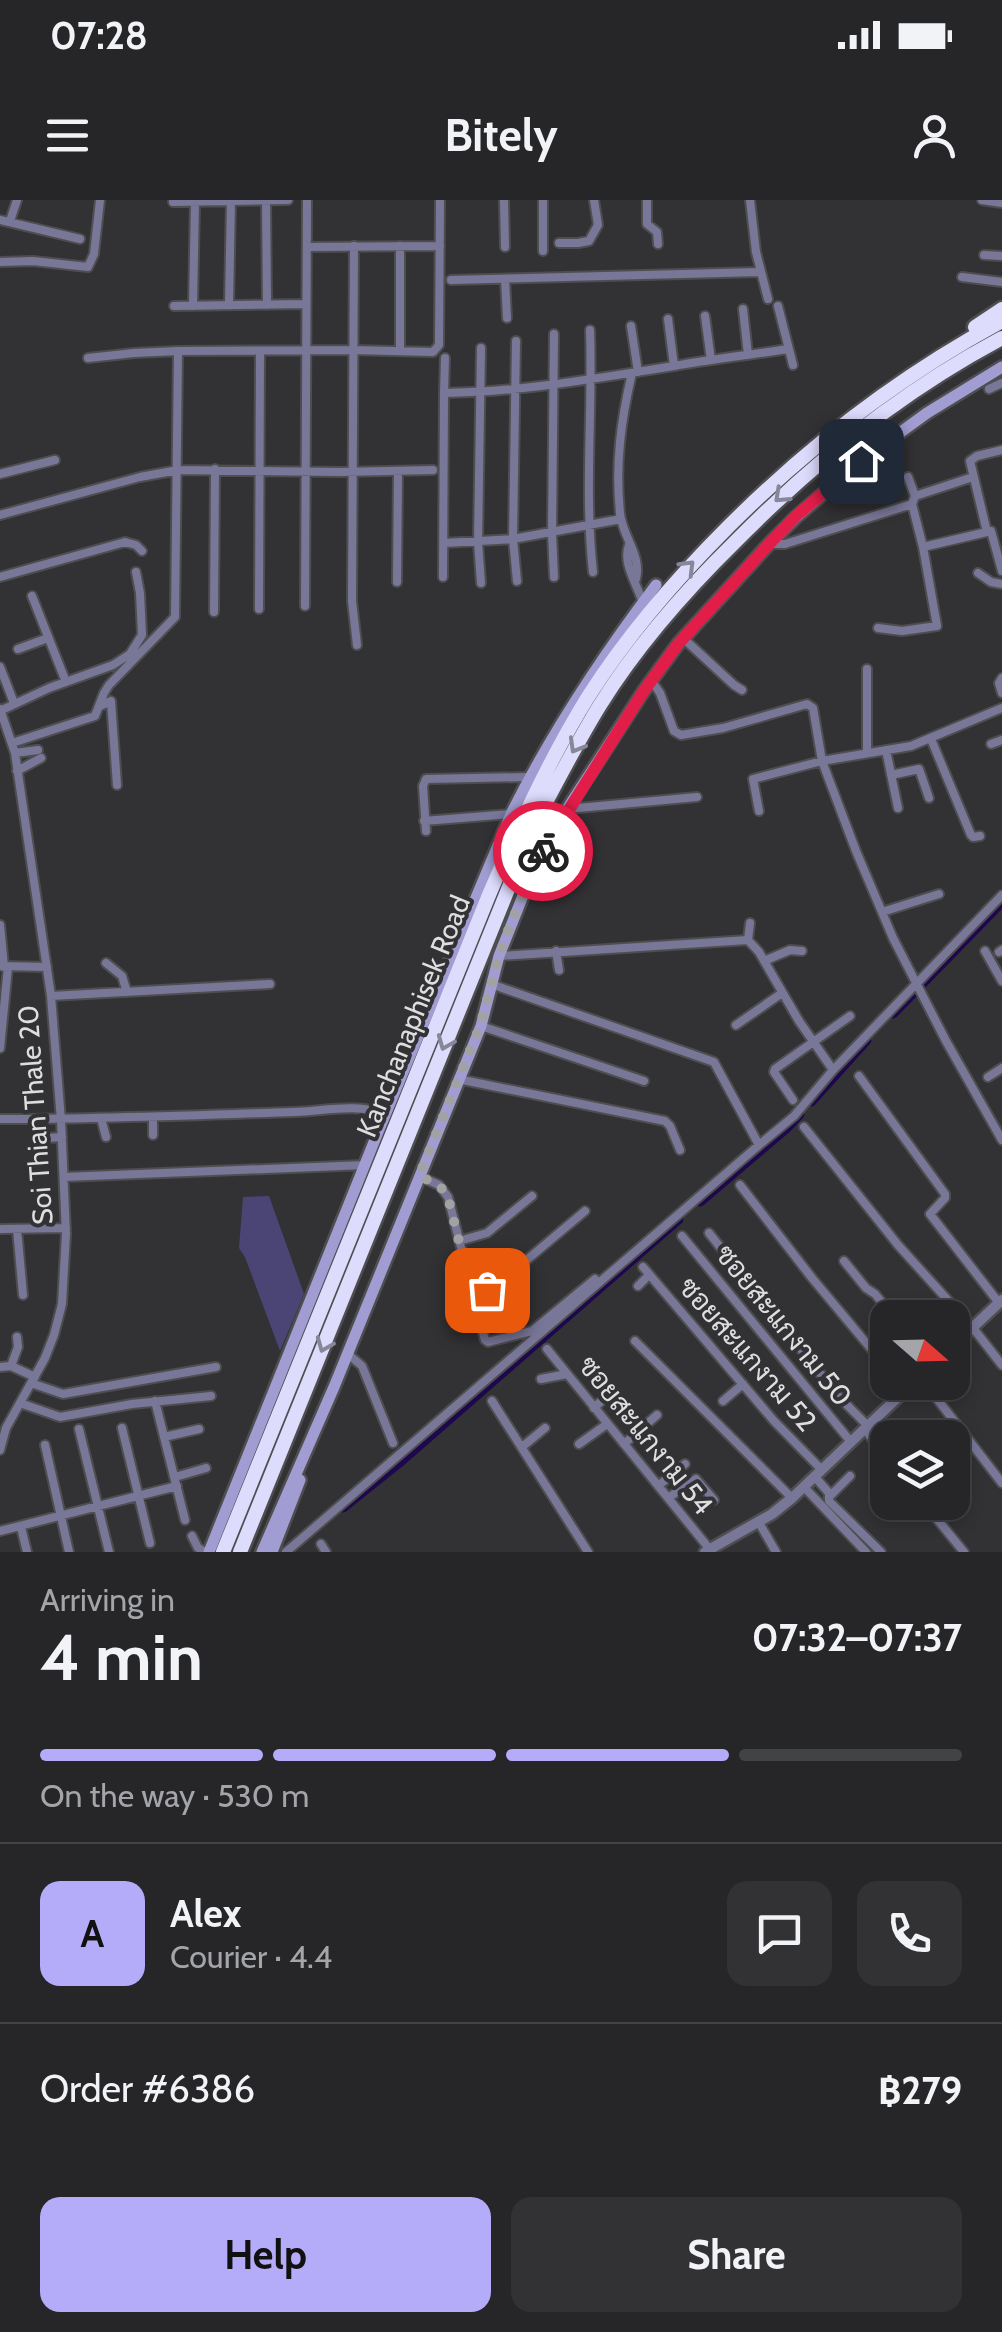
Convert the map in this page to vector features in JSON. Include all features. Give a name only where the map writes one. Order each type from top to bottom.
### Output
[{"type":"highway","points":[[910,375],[1002,309]]},
{"type":"highway","name":"Kanchanaphisek Road","points":[[224,1552],[488,895],[557,750],[599,680],[676,578],[792,466],[910,375],[1002,321]]},
{"type":"highway","name":"Kanchanaphisek Road","points":[[240,1552],[502,900],[534,825],[601,703],[689,587],[790,487],[892,406],[1002,338]]},
{"type":"highway","points":[[892,406],[1002,348]]},
{"type":"main road","points":[[262,1552],[348,1354],[480,1026],[499,956],[534,868],[567,810],[683,638],[796,516],[861,461],[927,413],[1002,367]]},
{"type":"main road","points":[[207,1552],[511,814],[572,702],[656,585]]},
{"type":"main road","points":[[254,1552],[334,1387]]},
{"type":"main road","points":[[272,1552],[334,1387]]},
{"type":"street","points":[[16,200],[5,221],[80,239]]},
{"type":"street","points":[[0,262],[88,267],[94,254],[100,200]]},
{"type":"street","points":[[229,304],[231,200]]},
{"type":"street","points":[[266,200],[267,304]]},
{"type":"street","points":[[174,202],[288,200]]},
{"type":"street","points":[[305,606],[308,200]]},
{"type":"street","points":[[88,358],[182,351],[433,352],[439,345],[440,200]]},
{"type":"street","points":[[504,200],[505,248]]},
{"type":"street","points":[[543,200],[543,251]]},
{"type":"street","points":[[560,243],[589,240],[598,226],[594,200]]},
{"type":"street","points":[[647,200],[647,224],[656,232],[658,244]]},
{"type":"street","points":[[750,200],[760,272],[768,299]]},
{"type":"street","points":[[985,200],[1002,203]]},
{"type":"street","points":[[193,306],[195,201]]},
{"type":"street","points":[[354,246],[352,601],[358,645]]},
{"type":"street","points":[[400,246],[400,351]]},
{"type":"street","points":[[307,247],[440,246]]},
{"type":"street","points":[[984,255],[1002,256]]},
{"type":"street","points":[[451,280],[760,272]]},
{"type":"street","points":[[962,277],[1002,282]]},
{"type":"street","points":[[505,279],[507,318]]},
{"type":"street","points":[[174,306],[306,304]]},
{"type":"street","points":[[778,306],[793,365]]},
{"type":"street","points":[[744,310],[748,355]]},
{"type":"street","points":[[705,316],[712,360]]},
{"type":"street","points":[[668,319],[674,366]]},
{"type":"street","points":[[631,326],[635,373],[622,420],[618,464],[620,519],[634,552],[643,603]]},
{"type":"street","points":[[590,330],[588,524],[593,572]]},
{"type":"street","points":[[554,334],[554,577]]},
{"type":"street","points":[[516,341],[513,539],[517,581]]},
{"type":"street","points":[[481,348],[478,542],[482,584]]},
{"type":"street","points":[[444,393],[592,381],[788,349]]},
{"type":"street","points":[[12,743],[95,716],[110,685],[175,617],[182,351]]},
{"type":"street","points":[[259,609],[260,352]]},
{"type":"street","points":[[443,577],[445,358]]},
{"type":"street","points":[[989,389],[1002,383]]},
{"type":"street","points":[[1002,450],[970,461],[1002,571]]},
{"type":"street","points":[[0,474],[55,460]]},
{"type":"street","points":[[214,612],[215,469]]},
{"type":"street","points":[[0,515],[178,470],[433,470]]},
{"type":"street","points":[[397,582],[398,471]]},
{"type":"street","points":[[769,544],[785,544],[973,477]]},
{"type":"street","points":[[878,628],[902,631],[937,626],[908,478]]},
{"type":"street","points":[[444,542],[513,539],[620,519]]},
{"type":"street","points":[[922,547],[1002,528]]},
{"type":"street","points":[[0,577],[126,542],[142,551]]},
{"type":"street","points":[[0,710],[121,661],[142,634],[136,572]]},
{"type":"street","points":[[978,573],[986,580],[1002,584]]},
{"type":"street","points":[[32,596],[66,682]]},
{"type":"street","points":[[18,650],[48,638]]},
{"type":"street","points":[[683,638],[742,690]]},
{"type":"street","points":[[0,668],[14,703]]},
{"type":"street","points":[[867,753],[868,669]]},
{"type":"street","points":[[1002,678],[1002,693]]},
{"type":"street","points":[[652,680],[674,731],[681,735],[810,705],[813,708],[822,761],[893,938],[1002,1140]]},
{"type":"street","points":[[100,706],[111,701],[117,784]]},
{"type":"street","points":[[759,811],[752,775],[910,746],[1002,708]]},
{"type":"street","name":"Soi Thian Thale 20","points":[[0,710],[15,753],[51,996],[66,1228],[62,1304],[54,1335],[20,1404],[3,1426],[0,1450]]},
{"type":"street","points":[[931,739],[973,837],[980,836]]},
{"type":"street","points":[[992,744],[1002,740]]},
{"type":"street","points":[[886,750],[898,808]]},
{"type":"street","points":[[15,753],[39,754],[17,771]]},
{"type":"street","points":[[891,775],[919,769],[929,798]]},
{"type":"street","points":[[511,814],[425,826],[423,786],[426,779],[529,777]]},
{"type":"street","points":[[567,810],[697,797]]},
{"type":"street","points":[[882,912],[939,894]]},
{"type":"street","points":[[286,1552],[794,1116],[833,1070],[1002,895]]},
{"type":"street","points":[[750,923],[748,940],[833,1070]]},
{"type":"street","points":[[0,925],[4,967],[0,1048]]},
{"type":"street","points":[[499,956],[748,940]]},
{"type":"street","points":[[764,962],[793,949],[802,952]]},
{"type":"street","points":[[556,951],[559,970]]},
{"type":"street","points":[[985,952],[1002,981]]},
{"type":"street","points":[[106,963],[122,976],[126,992]]},
{"type":"street","points":[[4,967],[47,968]]},
{"type":"street","points":[[51,996],[270,984]]},
{"type":"street","points":[[491,984],[714,1062],[759,1145]]},
{"type":"street","points":[[736,1025],[782,993]]},
{"type":"street","points":[[793,1100],[775,1069],[850,1016]]},
{"type":"street","points":[[480,1026],[644,1081]]},
{"type":"street","points":[[988,1076],[1002,1068]]},
{"type":"street","points":[[859,1076],[945,1194],[930,1214],[1000,1302],[970,1331]]},
{"type":"street","points":[[458,1079],[665,1120],[680,1150]]},
{"type":"street","points":[[0,1120],[336,1109],[372,1109],[386,1114]]},
{"type":"street","points":[[153,1117],[153,1135]]},
{"type":"street","points":[[101,1118],[106,1137]]},
{"type":"street","points":[[804,1126],[898,1245],[1002,1366]]},
{"type":"street","points":[[40,1146],[47,1138],[62,1137]]},
{"type":"street","points":[[64,1177],[365,1165]]},
{"type":"street","points":[[419,1176],[439,1185],[448,1197],[484,1340],[496,1342],[535,1329],[594,1279]]},
{"type":"street","points":[[740,1185],[870,1347]]},
{"type":"street","points":[[459,1241],[487,1232],[532,1196]]},
{"type":"street","points":[[472,1294],[498,1284],[585,1212]]},
{"type":"street","points":[[0,1229],[66,1228]]},
{"type":"street","points":[[17,1229],[23,1295]]},
{"type":"street","points":[[710,1232],[870,1434]]},
{"type":"street","name":"ซอยสะแกงาม 50","points":[[682,1236],[851,1442]]},
{"type":"street","points":[[844,1261],[881,1300]]},
{"type":"street","name":"ซอยสะแกงาม 52","points":[[638,1286],[646,1271],[818,1473],[829,1501],[881,1552]]},
{"type":"street","points":[[684,1334],[692,1325]]},
{"type":"street","points":[[11,1366],[18,1347],[17,1337]]},
{"type":"street","points":[[635,1341],[792,1498]]},
{"type":"street","name":"ซอยสะแกงาม 54","points":[[546,1348],[709,1551]]},
{"type":"street","points":[[348,1354],[362,1366],[394,1443]]},
{"type":"street","points":[[0,1367],[11,1366],[63,1394],[216,1367]]},
{"type":"street","points":[[542,1379],[567,1374]]},
{"type":"street","points":[[723,1401],[743,1384]]},
{"type":"street","points":[[594,1408],[611,1392]]},
{"type":"street","points":[[20,1404],[60,1418],[154,1401],[211,1396]]},
{"type":"street","points":[[492,1400],[588,1552]]},
{"type":"street","points":[[709,1551],[792,1498],[893,1400]]},
{"type":"street","points":[[938,1400],[1002,1483]]},
{"type":"street","points":[[154,1401],[185,1520]]},
{"type":"street","points":[[624,1444],[657,1414]]},
{"type":"street","points":[[579,1444],[608,1424]]},
{"type":"street","points":[[122,1428],[150,1544]]},
{"type":"street","points":[[522,1447],[546,1428]]},
{"type":"street","points":[[79,1429],[109,1552]]},
{"type":"street","points":[[164,1437],[199,1429]]},
{"type":"street","points":[[45,1445],[69,1552]]},
{"type":"street","points":[[658,1486],[684,1464]]},
{"type":"street","points":[[0,1531],[138,1496],[206,1468]]},
{"type":"street","points":[[829,1497],[850,1476]]},
{"type":"street","points":[[668,1498],[696,1478],[714,1500]]},
{"type":"street","points":[[804,1487],[866,1552]]},
{"type":"street","points":[[938,1520],[964,1552]]},
{"type":"street","points":[[758,1522],[776,1552]]},
{"type":"street","points":[[21,1527],[27,1552]]},
{"type":"street","points":[[836,1540],[845,1532]]},
{"type":"street","points":[[192,1536],[198,1548],[207,1552]]},
{"type":"shaded area","points":[[269,1196],[304,1294],[280,1351],[239,1248],[243,1197]]},
{"type":"waterway","points":[[893,1013],[1002,901]]},
{"type":"waterway","points":[[811,1101],[866,1040]]},
{"type":"waterway","points":[[700,1201],[799,1114]]},
{"type":"waterway","points":[[343,1507],[678,1219]]},
{"type":"way so far","points":[[487,1290],[472,1294],[448,1197],[439,1185],[419,1176],[486,1010],[509,928],[543,851]]},
{"type":"route","points":[[543,851],[643,692],[678,644],[796,516],[861,461]]}]
